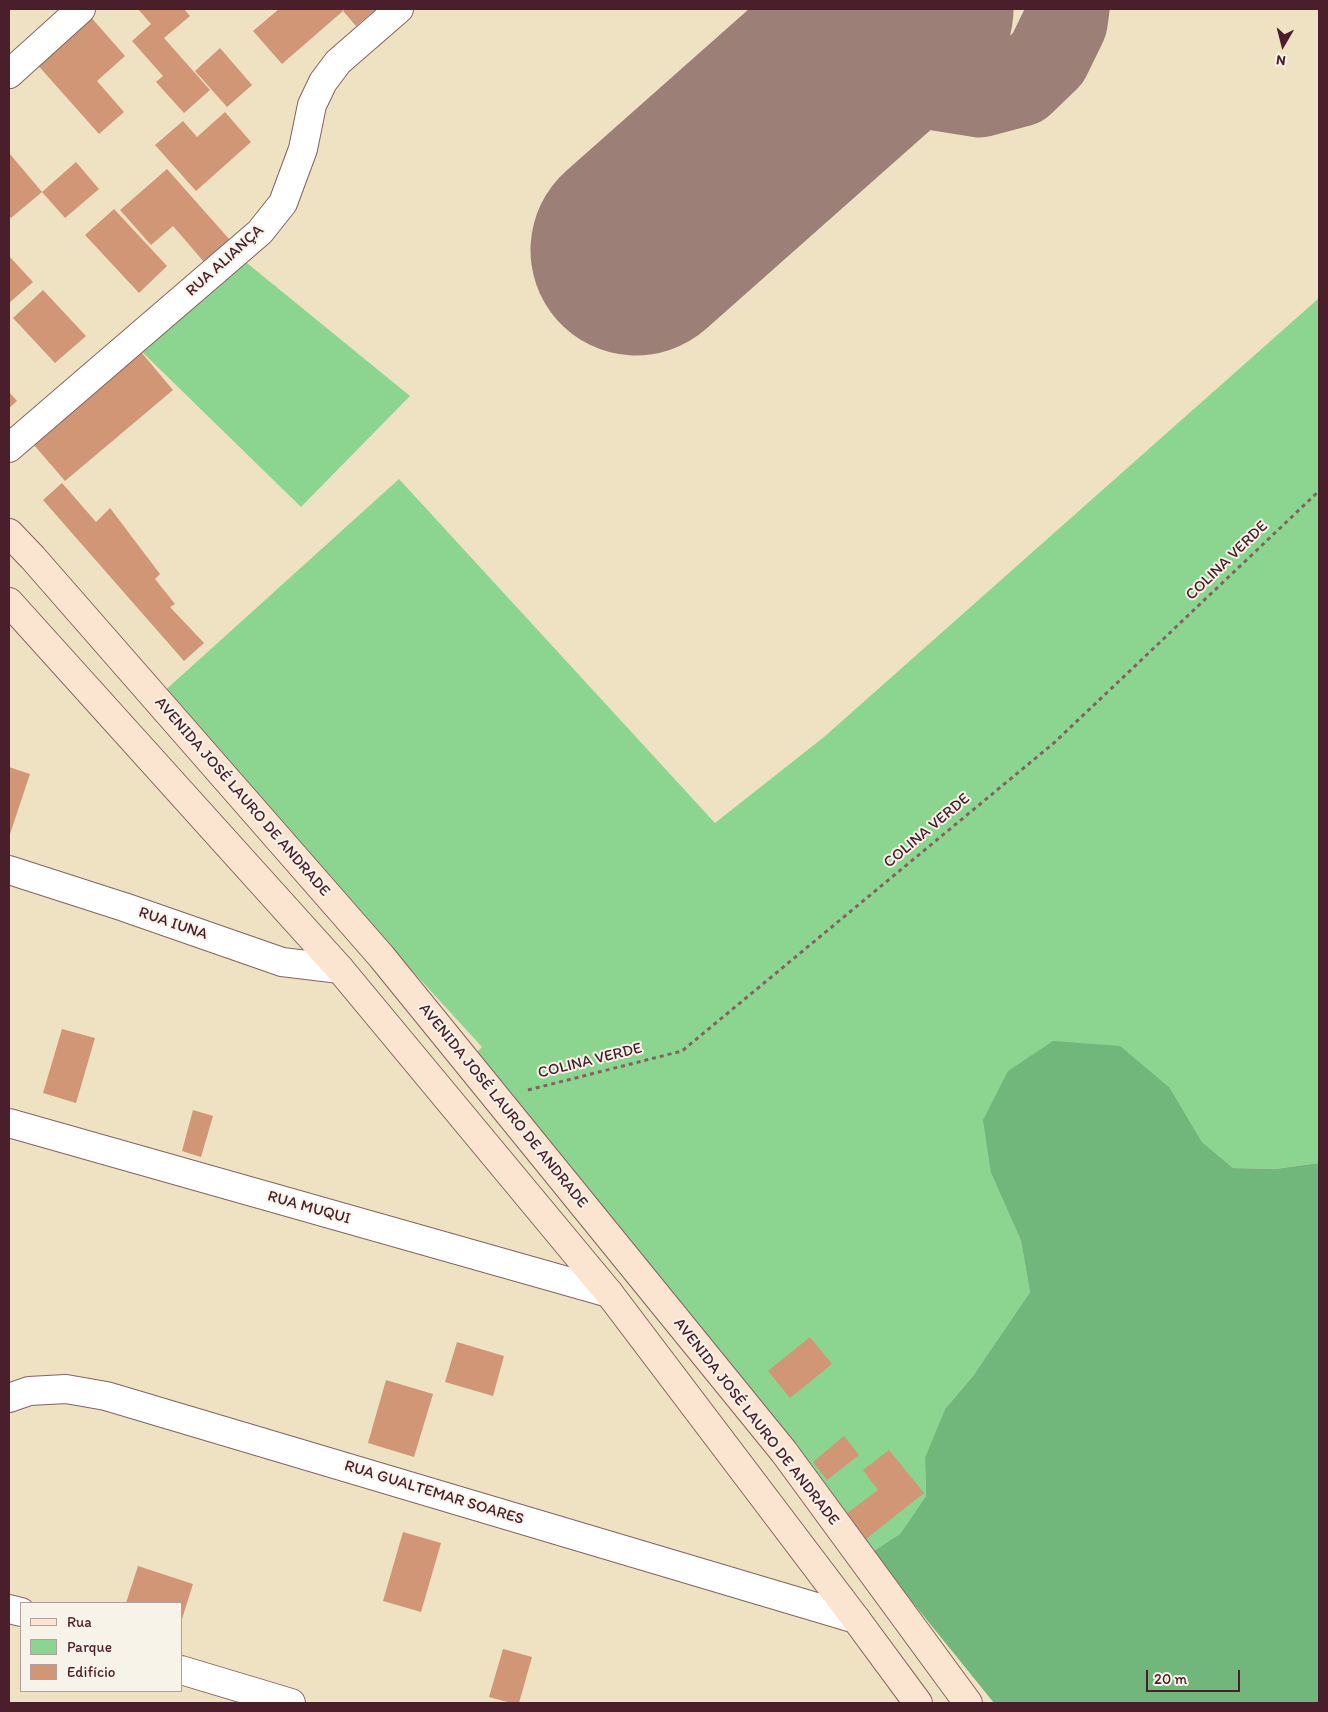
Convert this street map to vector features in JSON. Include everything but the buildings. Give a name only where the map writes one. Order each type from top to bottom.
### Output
[{"type":"street","points":[[9,74],[81,9]]},
{"type":"street","name":"RUA ALIANÇA","points":[[9,448],[260,232],[283,203],[303,148],[312,105],[322,82],[338,62],[399,9]]},
{"type":"street","name":"AVENIDA JOSÉ LAURO DE ANDRADE","points":[[9,533],[33,558],[381,956],[784,1452],[968,1703]]},
{"type":"street","points":[[9,602],[340,969],[609,1293],[918,1703]]},
{"type":"street","name":"RUA IUNA","points":[[9,870],[133,910],[282,962],[340,969]]},
{"type":"street","name":"RUA MUQUI","points":[[9,1122],[609,1293]]},
{"type":"street","name":"RUA GUALTEMAR SOARES","points":[[9,1398],[29,1391],[66,1389],[106,1396],[856,1619]]},
{"type":"street","points":[[182,1670],[291,1703]]},
{"type":"path","name":"COLINA VERDE","points":[[496,1098],[682,1051],[1055,742],[1319,491]]},
{"type":"green space","points":[[242,259],[410,396],[301,507],[136,346]]},
{"type":"green space","points":[[1319,298],[1319,1163],[1275,1169],[1233,1168],[1202,1142],[1170,1088],[991,1173],[1021,1241],[1030,1292],[973,1376],[945,1409],[925,1457],[926,1496],[900,1534],[872,1552],[474,1055],[482,1047],[160,695],[399,479],[715,823],[824,737]]},
{"type":"green space","points":[[1053,1041],[1120,1046],[1170,1088],[1202,1142],[1233,1168],[1275,1169],[1319,1163],[1319,1703],[994,1703],[872,1552],[900,1534],[926,1496],[925,1457],[945,1409],[973,1376],[1030,1292],[1021,1241],[991,1173],[983,1120],[1008,1071]]},
{"type":"taxiway","points":[[864,47],[895,75],[936,88],[980,95],[1021,84],[1048,58],[1065,23],[1067,9]]},
{"type":"runway","points":[[636,250],[908,9]]}]
